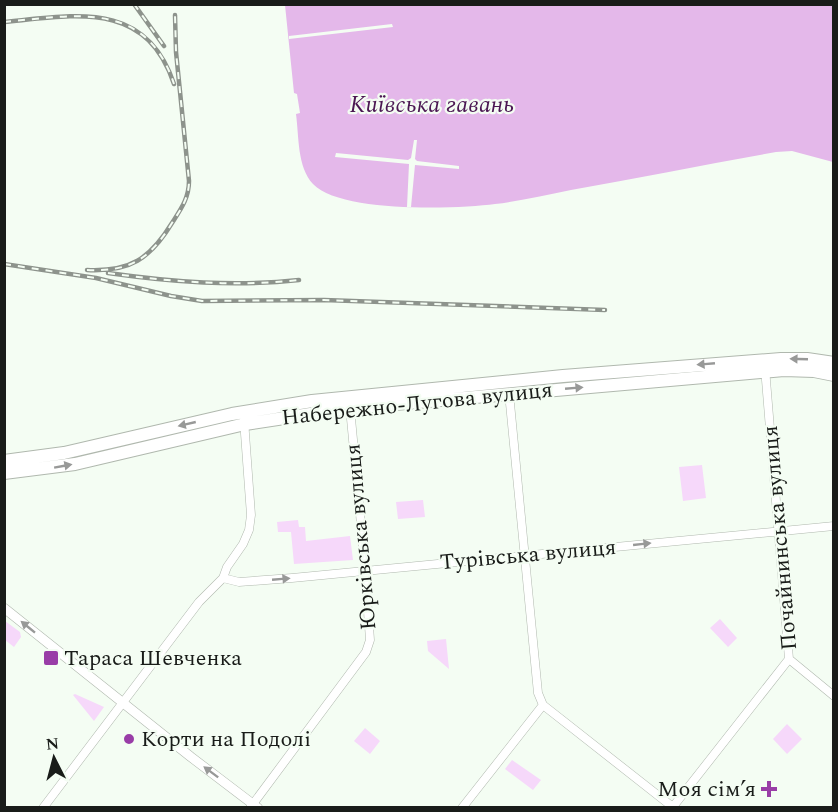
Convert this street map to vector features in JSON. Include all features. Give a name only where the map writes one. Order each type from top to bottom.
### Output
[{"type":"main road","name":"Набережно-Лугова вулиця","points":[[4,473],[75,464],[244,418],[765,366],[795,358],[834,363]]},
{"type":"main road","name":"Набережно-Лугова вулиця","points":[[4,461],[45,457],[385,392],[765,366],[834,375]]},
{"type":"street","name":"Почайнинська вулиця","points":[[765,366],[789,659],[834,696]]},
{"type":"street","points":[[508,393],[538,693],[543,705],[673,807],[789,659]]},
{"type":"street","name":"Юрківська вулиця","points":[[254,806],[366,652],[370,632],[350,408]]},
{"type":"street","points":[[43,807],[199,602],[223,578],[227,567],[247,537],[250,523],[244,418]]},
{"type":"street","name":"Турівська вулиця","points":[[223,578],[239,582],[834,526]]},
{"type":"street","points":[[4,608],[254,806]]},
{"type":"street","points":[[462,807],[543,705]]},
{"type":"shaded area","points":[[702,465],[706,498],[683,501],[679,467]]},
{"type":"shaded area","points":[[423,500],[425,517],[398,519],[396,502]]},
{"type":"shaded area","points":[[298,520],[299,527],[305,527],[306,541],[350,536],[353,560],[294,564],[291,532],[278,532],[277,522]]},
{"type":"shaded area","points":[[720,619],[737,638],[728,647],[710,628]]},
{"type":"shaded area","points":[[5,621],[20,632],[21,637],[14,647],[5,640]]},
{"type":"shaded area","points":[[446,639],[449,669],[428,651],[427,641]]},
{"type":"shaded area","points":[[73,695],[104,707],[94,721]]},
{"type":"shaded area","points":[[787,724],[802,739],[787,754],[773,739]]},
{"type":"shaded area","points":[[365,728],[380,741],[370,754],[354,741]]},
{"type":"shaded area","points":[[512,760],[541,780],[533,790],[505,769]]},
{"type":"water","name":"Київська гавань","points":[[285,5],[833,5],[833,162],[792,151],[776,152],[523,200],[477,206],[400,207],[347,200],[327,193],[313,184],[301,160],[296,114],[300,113],[297,94],[294,93]]},
{"type":"pier","points":[[392,24],[393,27],[289,39],[289,36]]},
{"type":"pier","points":[[414,140],[417,140],[415,159],[417,161],[459,166],[459,169],[415,165],[411,207],[407,207],[409,164],[335,157],[336,153],[408,160],[411,158]]},
{"type":"railway","points":[[134,4],[164,46]]},
{"type":"railway","points":[[87,270],[127,266],[147,254],[164,235],[186,198],[189,181],[176,52],[175,15]]},
{"type":"railway","points":[[4,22],[82,16],[106,19],[127,26],[146,38],[162,57],[174,84]]},
{"type":"railway","points":[[4,264],[96,278],[202,301],[324,300],[605,310]]},
{"type":"railway","points":[[108,273],[204,282],[251,283],[299,280]]},
{"type":"place","name":"Тараса Шевченка","points":[[51,658]]},
{"type":"place","name":"Корти на Подолі","points":[[129,739]]},
{"type":"place","name":"Моя сім’я","points":[[769,789]]}]
